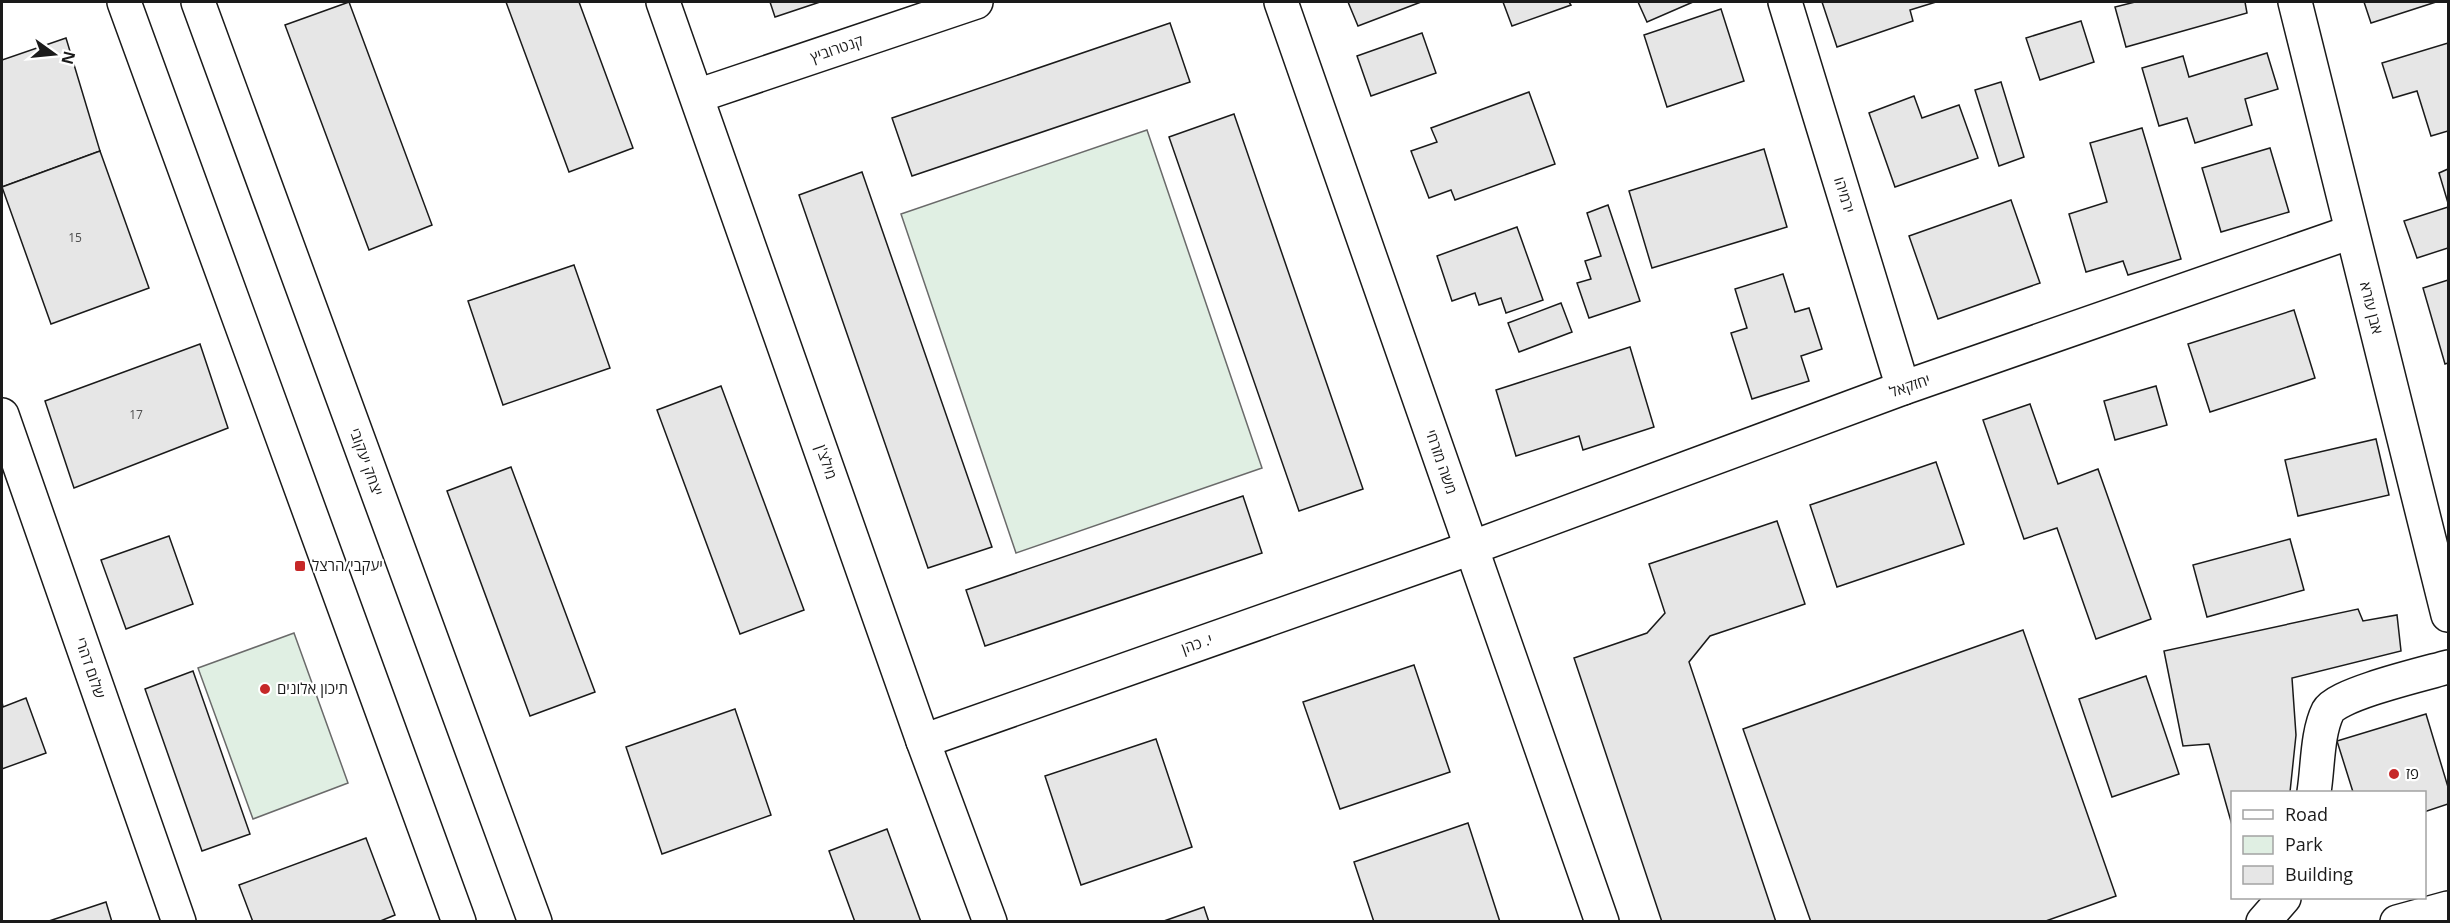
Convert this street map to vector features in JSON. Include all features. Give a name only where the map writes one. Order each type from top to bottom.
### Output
[{"type":"street","points":[[124,2],[459,921]]},
{"type":"street","name":"יצחק יעקובי","points":[[198,2],[535,921]]},
{"type":"street","name":"מילצ'ן","points":[[663,2],[923,741],[990,921]]},
{"type":"street","name":"קנטרוביץ","points":[[697,96],[976,2]]},
{"type":"street","name":"משה מזרחי","points":[[1281,2],[1602,921]]},
{"type":"street","name":"ירמיהו","points":[[1785,2],[1903,388]]},
{"type":"street","name":"אבן עזרא","points":[[2295,2],[2448,615]]},
{"type":"street","name":"יחזקאל","points":[[1471,548],[1903,388],[2351,232]]},
{"type":"street","name":"שלום דהרי","points":[[2,415],[179,921]]},
{"type":"street","name":"י. כהן","points":[[923,741],[1471,548]]},
{"type":"street","points":[[2314,791],[2323,728],[2329,708],[2346,697],[2448,667]]},
{"type":"street","points":[[2263,921],[2282,899]]},
{"type":"street","points":[[2397,921],[2448,908]]},
{"type":"green space","points":[[1147,130],[1262,468],[1016,553],[901,214]]},
{"type":"green space","points":[[294,633],[348,783],[253,819],[198,668]]},
{"type":"building","points":[[349,2],[432,225],[369,250],[285,25]]},
{"type":"building","points":[[506,2],[579,2],[633,148],[569,172]]},
{"type":"building","points":[[770,2],[820,2],[775,17]]},
{"type":"building","points":[[1348,2],[1421,2],[1358,26]]},
{"type":"building","points":[[1503,2],[1569,2],[1571,5],[1512,26]]},
{"type":"building","points":[[1638,2],[1693,2],[1647,22]]},
{"type":"building","points":[[1822,2],[1936,2],[1910,10],[1913,21],[1837,47]]},
{"type":"building","points":[[2135,2],[2245,2],[2247,13],[2126,47],[2115,7]]},
{"type":"building","points":[[2364,2],[2436,2],[2371,23]]},
{"type":"building","points":[[1721,9],[1744,81],[1667,107],[1644,35]]},
{"type":"building","points":[[2081,21],[2094,62],[2040,80],[2026,38]]},
{"type":"building","points":[[1170,23],[1190,82],[912,176],[892,118]]},
{"type":"building","points":[[1422,33],[1436,73],[1371,96],[1357,56]]},
{"type":"building","points":[[66,38],[100,151],[2,187],[2,60]]},
{"type":"building","points":[[2448,43],[2448,131],[2431,136],[2417,91],[2393,98],[2382,63]]},
{"type":"building","points":[[2267,53],[2278,89],[2245,99],[2252,125],[2195,143],[2187,118],[2159,126],[2142,68],[2183,56],[2189,77]]},
{"type":"building","points":[[2001,82],[2024,157],[1999,166],[1975,90]]},
{"type":"building","points":[[1529,92],[1555,164],[1455,200],[1451,190],[1429,198],[1411,151],[1437,142],[1431,128]]},
{"type":"building","points":[[1914,96],[1922,118],[1959,105],[1978,158],[1895,187],[1869,113]]},
{"type":"building","points":[[1234,114],[1363,489],[1299,511],[1169,137]]},
{"type":"building","points":[[2142,128],[2181,259],[2128,275],[2123,261],[2086,272],[2069,214],[2107,202],[2090,143]]},
{"type":"building","points":[[2270,148],[2289,212],[2221,232],[2202,168]]},
{"type":"building","points":[[1764,149],[1787,227],[1652,268],[1629,191]]},
{"type":"building","points":[[100,151],[149,288],[51,324],[2,187]]},
{"type":"building","points":[[2448,169],[2448,203],[2439,173]]},
{"type":"building","points":[[862,172],[992,547],[928,568],[799,195]]},
{"type":"building","points":[[2011,200],[2040,283],[1938,319],[1909,236]]},
{"type":"building","points":[[1608,205],[1640,301],[1589,318],[1577,283],[1591,279],[1585,261],[1601,256],[1587,213]]},
{"type":"building","points":[[2448,207],[2448,248],[2417,258],[2404,221]]},
{"type":"building","points":[[1517,227],[1543,300],[1506,313],[1501,298],[1479,305],[1475,293],[1452,301],[1437,256]]},
{"type":"building","points":[[574,265],[610,368],[503,405],[468,301]]},
{"type":"building","points":[[1783,274],[1795,312],[1809,308],[1822,349],[1801,356],[1809,381],[1752,399],[1731,333],[1747,328],[1735,289]]},
{"type":"building","points":[[2448,280],[2448,363],[2445,364],[2423,288]]},
{"type":"building","points":[[1561,303],[1572,332],[1519,352],[1508,323]]},
{"type":"building","points":[[2294,310],[2315,378],[2210,412],[2188,344]]},
{"type":"building","points":[[200,344],[228,428],[74,488],[45,401]]},
{"type":"building","points":[[1630,347],[1654,427],[1583,450],[1579,436],[1516,456],[1496,390]]},
{"type":"building","points":[[721,386],[804,610],[740,634],[657,410]]},
{"type":"building","points":[[2156,386],[2167,425],[2115,440],[2104,401]]},
{"type":"building","points":[[2030,404],[2058,484],[2098,469],[2151,619],[2096,639],[2057,528],[2024,539],[1983,420]]},
{"type":"building","points":[[2376,439],[2389,495],[2298,516],[2285,460]]},
{"type":"building","points":[[1936,462],[1964,544],[1837,587],[1810,505]]},
{"type":"building","points":[[511,467],[595,692],[530,716],[447,491]]},
{"type":"building","points":[[1243,496],[1262,553],[985,646],[966,590]]},
{"type":"building","points":[[1777,521],[1805,604],[1710,636],[1689,662],[1776,922],[1662,922],[1574,658],[1647,633],[1665,613],[1649,564]]},
{"type":"building","points":[[169,536],[193,604],[126,629],[101,560]]},
{"type":"building","points":[[2290,539],[2304,590],[2207,617],[2193,565]]},
{"type":"building","points":[[2358,609],[2363,621],[2397,615],[2401,651],[2292,678],[2296,735],[2290,791],[2231,791],[2231,821],[2209,744],[2183,746],[2164,651]]},
{"type":"building","points":[[2023,630],[2116,896],[2043,922],[1811,922],[1743,729]]},
{"type":"building","points":[[1414,665],[1450,772],[1340,809],[1303,702]]},
{"type":"building","points":[[193,671],[250,834],[202,851],[145,689]]},
{"type":"building","points":[[2146,676],[2179,774],[2112,797],[2079,699]]},
{"type":"building","points":[[26,698],[46,753],[2,769],[2,702],[3,707]]},
{"type":"building","points":[[735,709],[771,815],[662,854],[626,747]]},
{"type":"building","points":[[2426,714],[2448,787],[2448,804],[2426,811],[2426,791],[2353,791],[2337,741]]},
{"type":"building","points":[[1156,739],[1192,847],[1081,885],[1045,776]]},
{"type":"building","points":[[1468,823],[1500,922],[1374,922],[1354,862]]},
{"type":"building","points":[[887,829],[921,922],[855,922],[829,851]]},
{"type":"building","points":[[366,838],[395,915],[378,922],[253,922],[239,885]]},
{"type":"building","points":[[106,902],[112,922],[46,922]]},
{"type":"building","points":[[1204,907],[1209,922],[1161,922]]},
{"type":"place","name":"יעקבי/הרצל","points":[[300,566]]},
{"type":"place","name":"תיכון אלונים","points":[[265,689]]},
{"type":"place","name":"פז","points":[[2394,774]]}]
